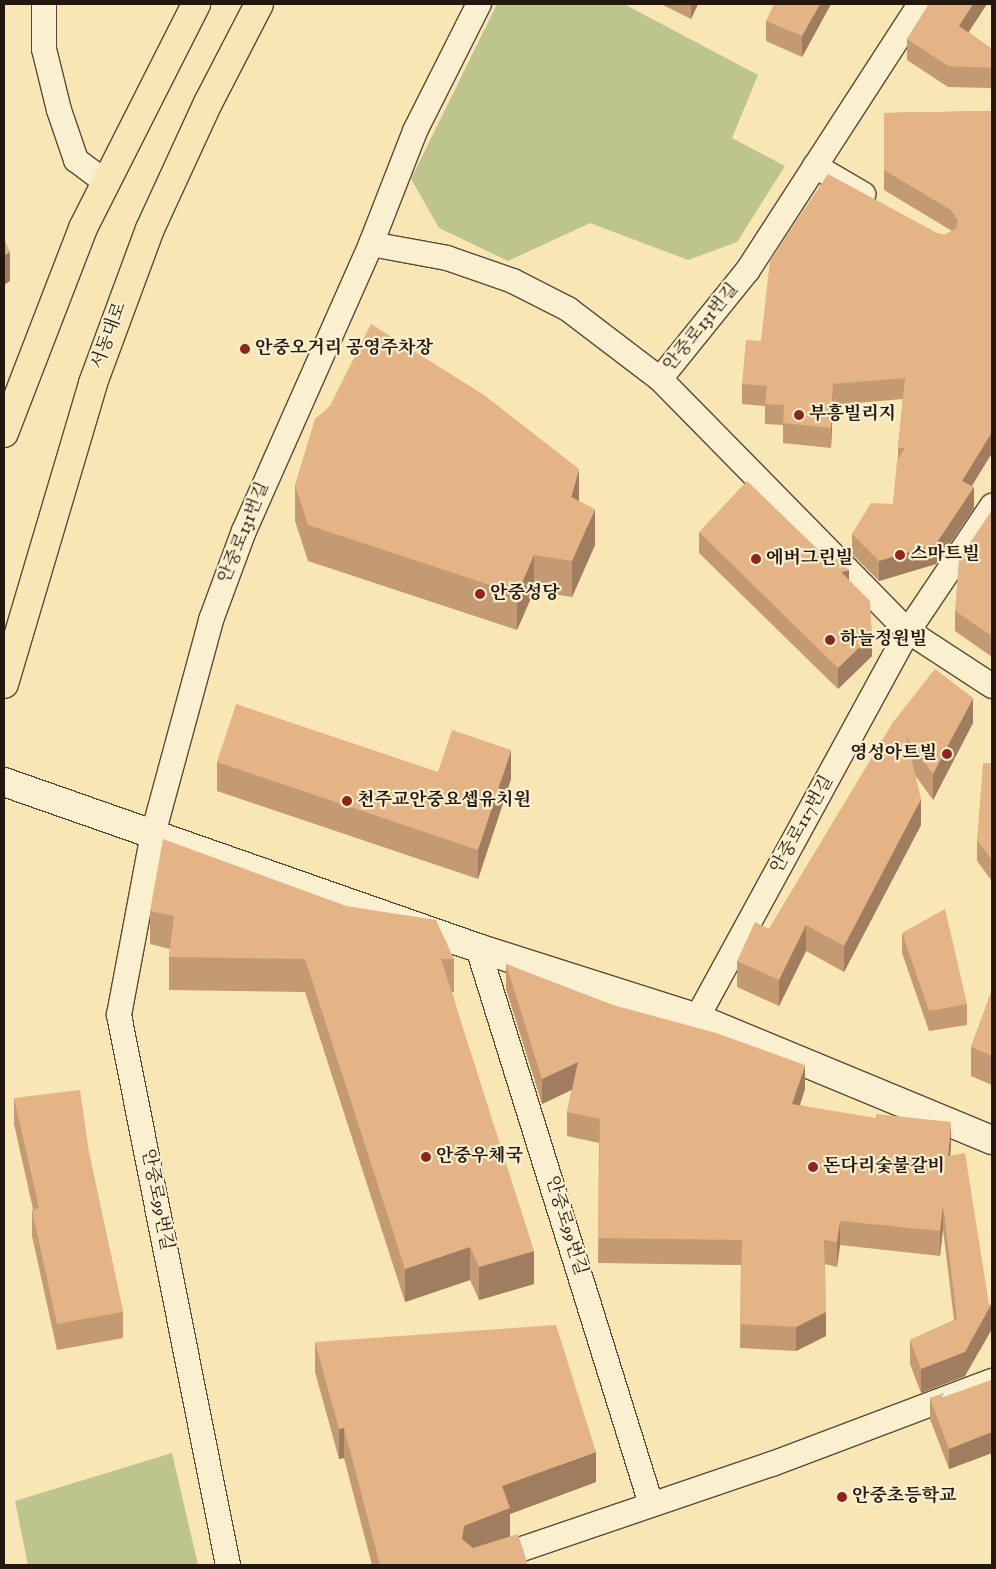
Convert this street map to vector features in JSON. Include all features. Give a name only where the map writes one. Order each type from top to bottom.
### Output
[{"type":"main road","points":[[4,433],[42,328],[105,182],[196,4]]},
{"type":"main road","name":"서동대로","points":[[4,684],[93,382],[150,229],[208,103],[259,4]]},
{"type":"street","points":[[4,782],[478,948],[697,1018],[992,1140]]},
{"type":"lane","points":[[44,4],[44,48],[58,110],[76,160],[105,182]]},
{"type":"lane","name":"안중로131번길","points":[[153,834],[211,620],[244,531],[371,244],[415,131],[479,4]]},
{"type":"lane","name":"안중로131번길","points":[[371,244],[447,258],[513,281],[568,309],[660,379],[748,270],[920,4]]},
{"type":"lane","points":[[815,166],[880,204]]},
{"type":"lane","points":[[660,379],[908,631],[992,686]]},
{"type":"lane","name":"안중로117번길","points":[[697,1018],[908,631],[992,506]]},
{"type":"lane","name":"안중로99번길","points":[[153,834],[119,1015],[228,1565]]},
{"type":"lane","name":"안중로99번길","points":[[478,948],[651,1504]]},
{"type":"lane","points":[[475,1565],[772,1464],[992,1381]]},
{"type":"green space","points":[[497,4],[624,4],[758,75],[732,138],[785,166],[737,242],[688,260],[590,223],[508,261],[439,228],[411,179]]},
{"type":"green space","points":[[172,1453],[198,1565],[28,1565],[15,1501]]},
{"type":"building","points":[[774,4],[820,4],[802,36],[766,21]]},
{"type":"building","points":[[929,4],[973,4],[959,26],[992,49],[992,68],[948,66],[907,39]]},
{"type":"building","points":[[992,111],[992,432],[962,481],[974,487],[936,544],[879,561],[852,534],[871,503],[893,504],[897,461],[905,448],[898,448],[905,378],[833,384],[831,428],[783,423],[784,405],[765,404],[767,386],[742,384],[746,340],[761,341],[770,260],[828,174],[937,233],[944,235],[956,229],[958,221],[951,210],[884,170],[884,113]]},
{"type":"building","points":[[4,239],[10,252],[4,255]]},
{"type":"building","points":[[371,324],[484,395],[579,469],[571,497],[595,509],[572,561],[534,555],[517,594],[308,525],[295,485],[315,419],[330,406]]},
{"type":"building","points":[[747,481],[833,564],[837,558],[849,570],[841,572],[870,601],[872,635],[838,668],[699,532]]},
{"type":"building","points":[[992,510],[992,636],[955,611],[959,559]]},
{"type":"building","points":[[935,669],[973,698],[933,774],[906,737],[921,799],[844,946],[806,925],[779,980],[737,961],[755,922],[769,929],[894,721]]},
{"type":"building","points":[[236,704],[438,772],[452,730],[511,750],[478,850],[217,762]]},
{"type":"building","points":[[983,763],[992,763],[992,860],[977,840]]},
{"type":"building","points":[[163,839],[346,906],[436,920],[454,959],[441,959],[534,1251],[479,1267],[470,1247],[405,1269],[305,959],[169,957],[174,916],[150,911]]},
{"type":"building","points":[[945,909],[967,1004],[929,1011],[902,933]]},
{"type":"building","points":[[506,964],[613,1005],[716,1033],[805,1065],[792,1104],[876,1118],[876,1114],[951,1122],[948,1156],[965,1153],[989,1305],[992,1303],[965,1352],[921,1369],[910,1340],[957,1319],[943,1205],[940,1231],[840,1221],[837,1242],[824,1240],[826,1312],[796,1327],[740,1324],[742,1240],[598,1238],[600,1119],[567,1112],[578,1062],[542,1079]]},
{"type":"building","points":[[992,990],[992,1056],[971,1047]]},
{"type":"building","points":[[80,1090],[89,1153],[123,1312],[57,1324],[32,1210],[39,1208],[14,1098]]},
{"type":"building","points":[[556,1325],[596,1452],[502,1486],[510,1508],[464,1526],[462,1539],[473,1548],[518,1534],[528,1565],[380,1565],[344,1428],[339,1429],[315,1342]]},
{"type":"building","points":[[991,1380],[992,1432],[949,1449],[930,1398],[944,1393],[941,1398]]},
{"type":"place","name":"안중오거리 공영주차장","points":[[245,349]]},
{"type":"place","name":"부흥빌리지","points":[[799,415]]},
{"type":"place","name":"스마트빌","points":[[900,555]]},
{"type":"place","name":"에버그린빌","points":[[756,559]]},
{"type":"place","name":"안중성당","points":[[480,594]]},
{"type":"place","name":"하늘정원빌","points":[[830,640]]},
{"type":"place","name":"영성아트빌","points":[[947,754]]},
{"type":"place","name":"천주교안중요셉유치원","points":[[347,801]]},
{"type":"place","name":"안중우체국","points":[[426,1157]]},
{"type":"place","name":"돈다리숯불갈비","points":[[813,1167]]},
{"type":"place","name":"안중초등학교","points":[[842,1497]]}]
